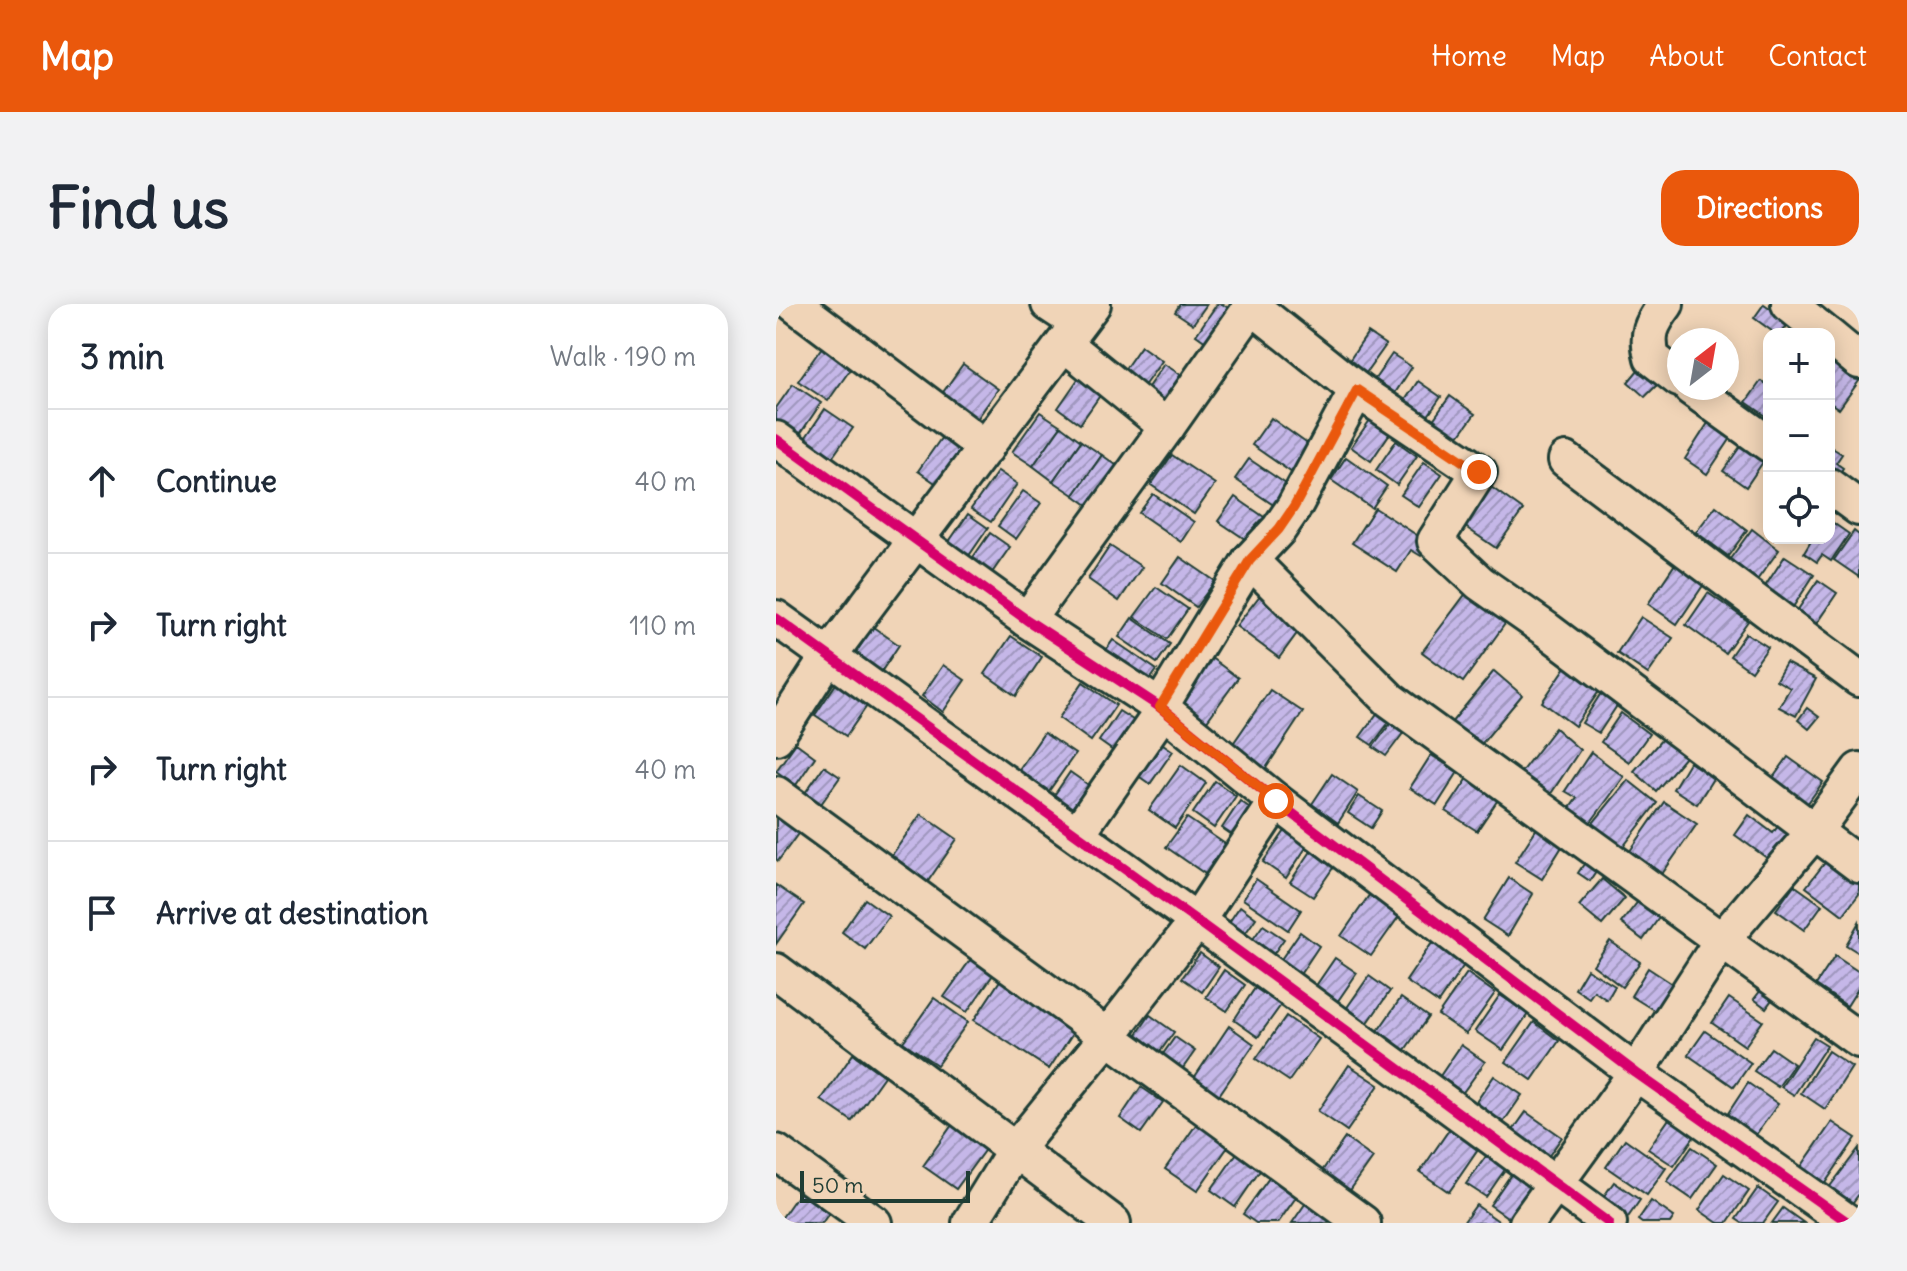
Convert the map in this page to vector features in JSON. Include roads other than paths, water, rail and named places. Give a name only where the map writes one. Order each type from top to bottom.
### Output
[{"type":"street","points":[[794,304],[986,448]]},
{"type":"street","points":[[1049,304],[1079,324],[1167,427]]},
{"type":"street","points":[[1666,304],[1657,315],[1647,338],[1652,358],[1667,370]]},
{"type":"street","points":[[1789,304],[1819,328]]},
{"type":"street","points":[[1027,620],[1167,427],[1250,305],[1357,390],[1479,472],[1435,541],[1480,583],[1859,865]]},
{"type":"street","points":[[776,737],[828,657],[1079,324]]},
{"type":"street","points":[[1835,341],[1859,361]]},
{"type":"street","points":[[1077,834],[1157,719],[1160,707],[1250,560],[1279,529],[1294,507],[1357,390]]},
{"type":"street","points":[[1708,400],[1763,440]]},
{"type":"street","points":[[776,439],[1027,620],[1160,707],[1276,801],[1636,1073],[1849,1223]]},
{"type":"street","points":[[1566,460],[1859,679]]},
{"type":"street","points":[[1835,490],[1859,508]]},
{"type":"street","points":[[1250,560],[1390,700],[1859,1040]]},
{"type":"street","points":[[776,618],[1609,1223]]},
{"type":"street","points":[[1527,1223],[1636,1073],[1722,940],[1813,833],[1859,770]]},
{"type":"street","points":[[776,794],[1363,1223]]},
{"type":"street","points":[[970,1223],[1015,1150],[1197,921],[1276,801]]},
{"type":"street","points":[[776,971],[1113,1223]]},
{"type":"street","points":[[776,1152],[874,1223]]}]
